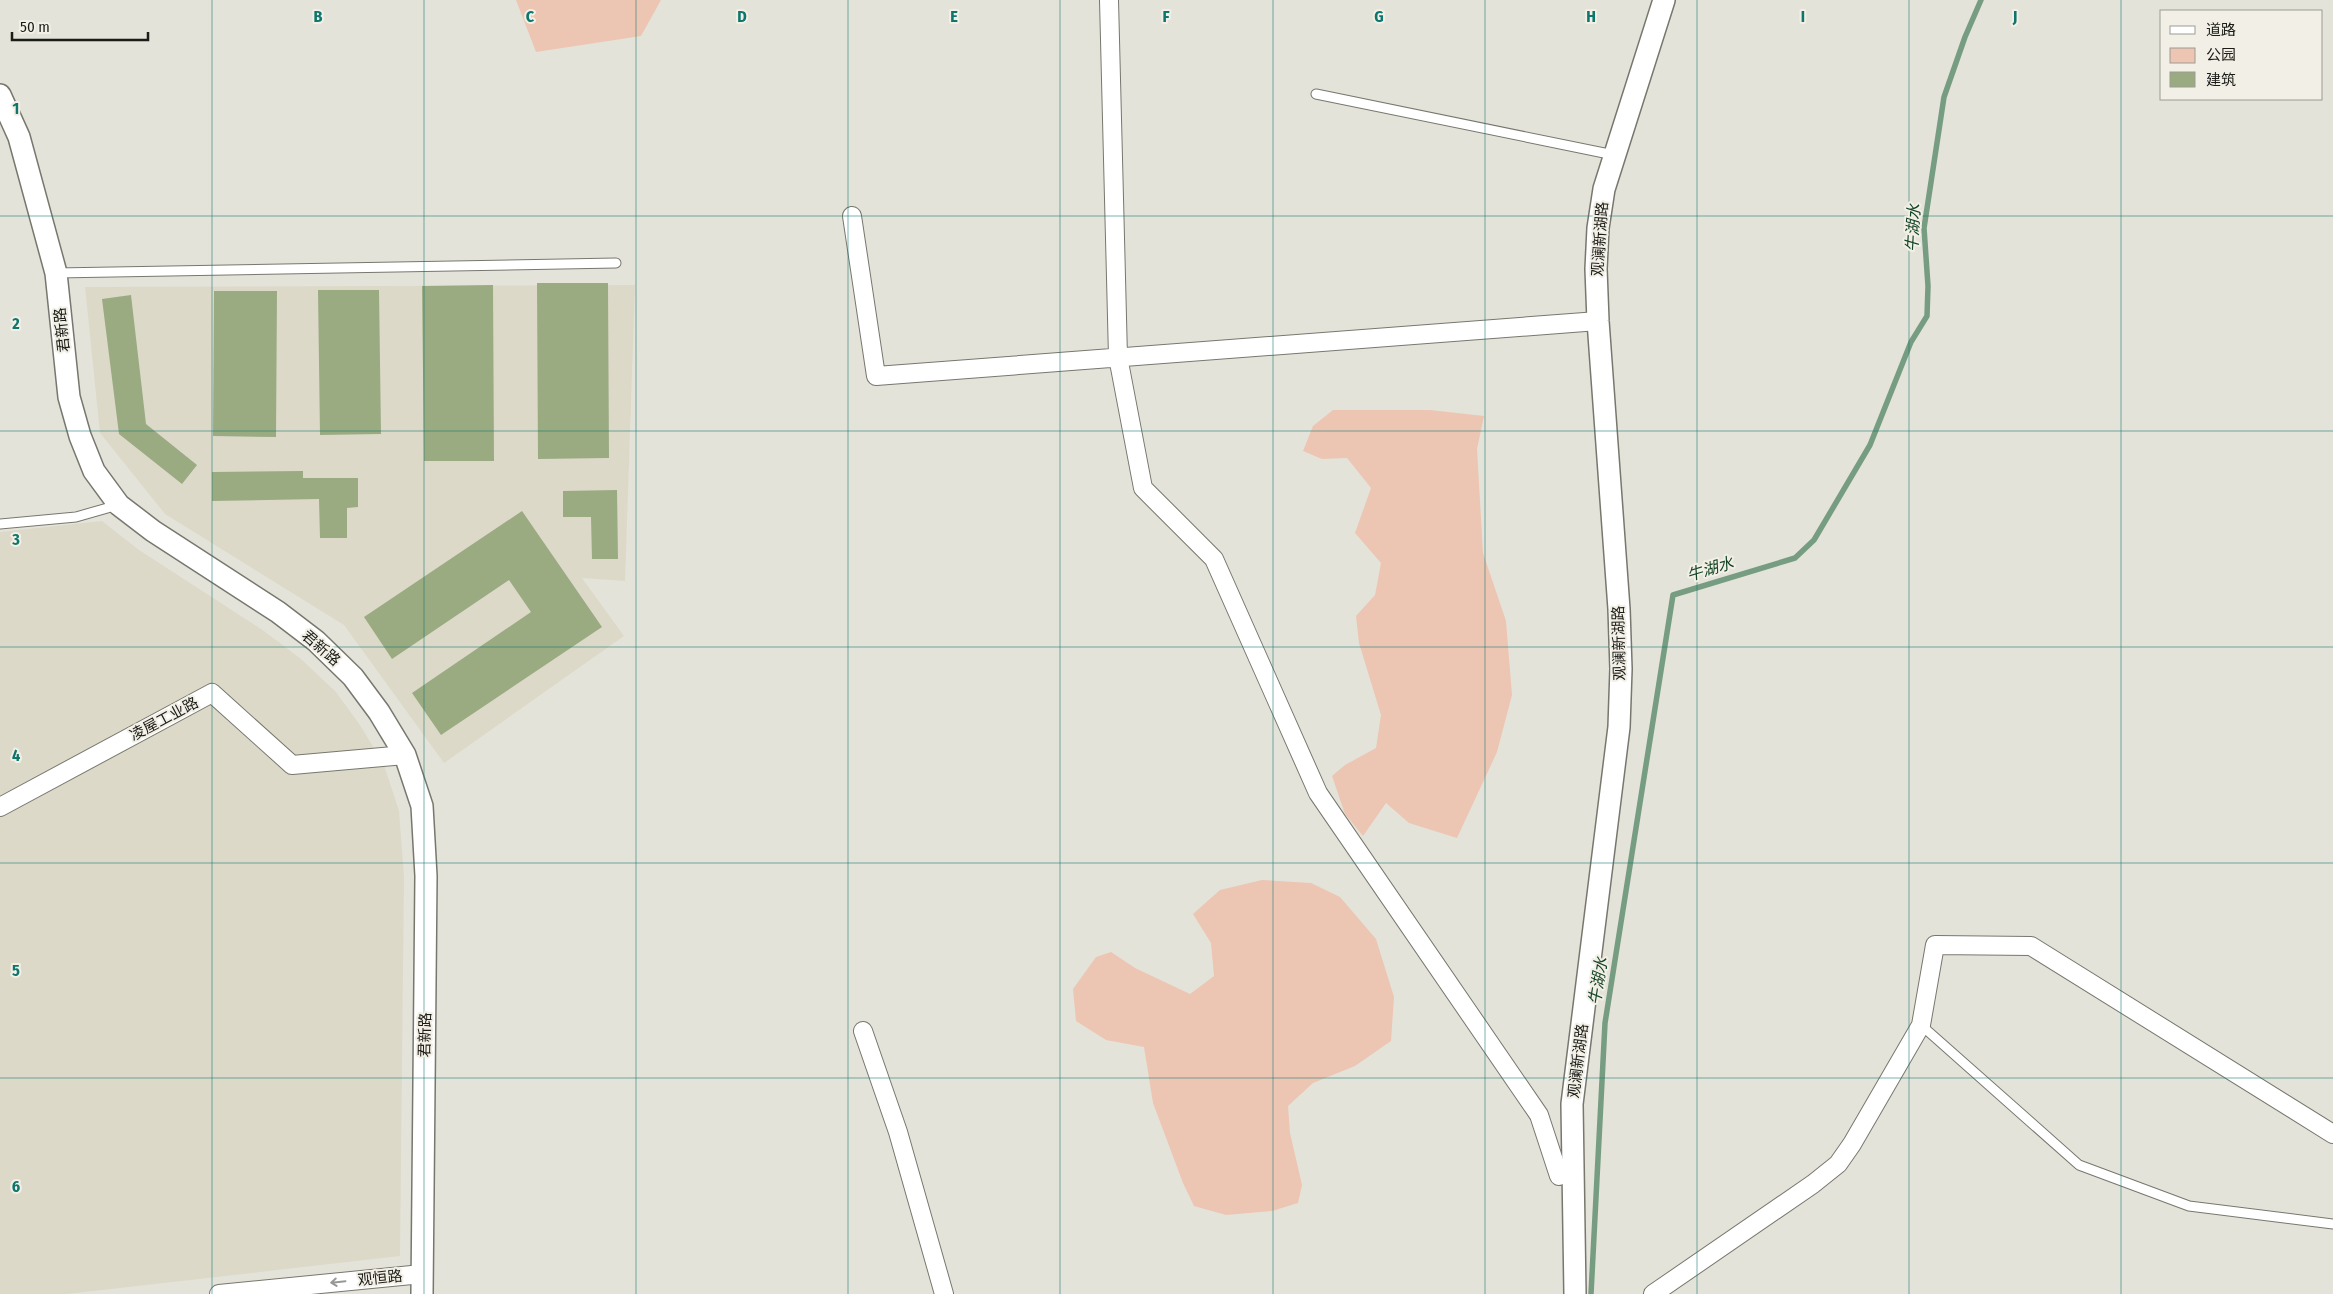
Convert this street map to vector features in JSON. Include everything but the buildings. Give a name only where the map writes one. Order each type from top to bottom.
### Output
[{"type":"street","points":[[1109,0],[1118,357],[1143,488],[1214,559],[1318,793],[1539,1116],[1559,1176]]},
{"type":"street","name":"观澜新湖路","points":[[1575,1294],[1572,1104],[1619,727],[1621,669],[1619,608],[1598,321],[1596,270],[1598,228],[1604,189],[1664,0]]},
{"type":"street","name":"君新路","points":[[0,95],[19,137],[56,273],[69,397],[80,436],[94,471],[119,505],[152,532],[278,612],[316,641],[353,677],[379,712],[405,756],[422,806],[426,876],[422,1284]]},
{"type":"street","points":[[852,216],[876,376],[1598,321]]},
{"type":"street","name":"凌屋工业路","points":[[0,807],[212,694],[292,765],[405,756]]},
{"type":"street","points":[[1653,1294],[1813,1184],[1838,1164],[1852,1144],[1920,1025],[1935,945],[2031,946],[2333,1134]]},
{"type":"street","points":[[863,1031],[898,1132],[944,1294]]},
{"type":"street","name":"观恒路","points":[[219,1294],[422,1284]]},
{"type":"lane","points":[[1316,94],[1614,155]]},
{"type":"lane","points":[[56,273],[616,263]]},
{"type":"lane","points":[[0,524],[76,517],[119,505]]},
{"type":"lane","points":[[1920,1025],[2079,1165],[2189,1206],[2333,1224]]},
{"type":"shaded area","points":[[635,285],[625,581],[582,578],[624,636],[444,763],[344,625],[165,514],[100,433],[85,287]]},
{"type":"shaded area","points":[[102,521],[139,550],[264,631],[301,659],[336,692],[360,725],[384,765],[399,811],[404,876],[400,1256],[67,1294],[0,1294],[0,532]]},
{"type":"green space","points":[[516,0],[661,0],[641,36],[536,52]]},
{"type":"green space","points":[[1333,410],[1430,410],[1484,416],[1477,449],[1483,553],[1506,621],[1512,695],[1497,752],[1457,838],[1409,823],[1386,803],[1363,836],[1345,814],[1332,776],[1345,765],[1376,748],[1381,715],[1359,643],[1356,616],[1375,595],[1381,563],[1355,533],[1371,488],[1347,458],[1322,459],[1303,451],[1313,426]]},
{"type":"green space","points":[[1262,880],[1311,883],[1340,897],[1376,939],[1394,997],[1391,1041],[1355,1066],[1313,1083],[1288,1106],[1290,1133],[1302,1185],[1298,1203],[1272,1211],[1226,1215],[1194,1206],[1183,1183],[1153,1103],[1144,1047],[1106,1040],[1076,1021],[1073,989],[1096,957],[1111,952],[1135,968],[1190,994],[1214,976],[1211,943],[1193,914],[1220,890]]},
{"type":"waterway","name":"牛湖水","points":[[1591,1294],[1605,1023],[1673,595],[1795,558],[1814,540],[1870,445],[1911,342],[1927,316],[1928,286],[1924,228],[1944,97],[1965,37],[1981,0]]}]
